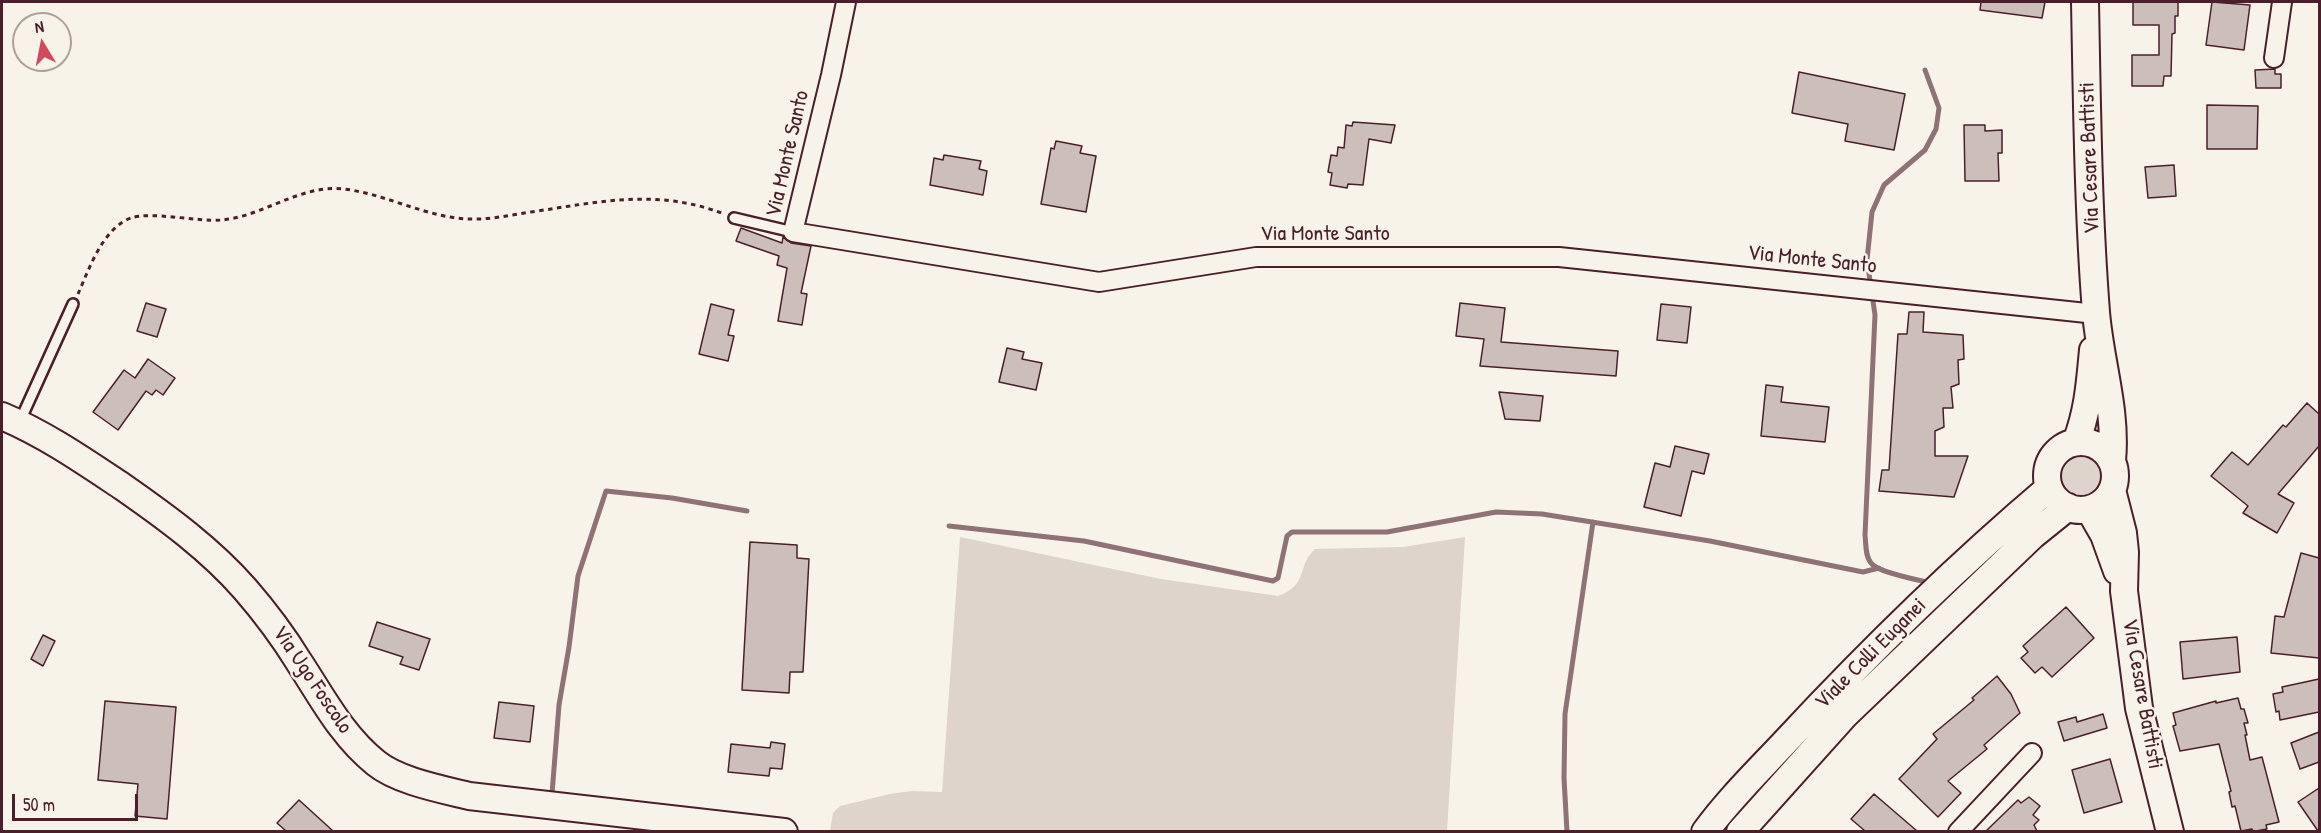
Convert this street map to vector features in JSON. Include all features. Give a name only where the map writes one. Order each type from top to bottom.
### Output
[{"type":"main road","name":"Via Cesare Battisti","points":[[2085,2],[2087,132],[2096,314],[2112,414],[2114,440],[2112,461],[2115,471],[2112,490],[2123,533],[2124,591],[2139,708],[2170,831]]},
{"type":"main road","name":"Via Cesare Battisti","points":[[2076,442],[2084,423],[2087,406],[2096,314]]},
{"type":"main road","name":"Via Ugo Foscolo","points":[[10,420],[67,450],[141,500],[179,528],[218,563],[243,587],[277,627],[334,718],[356,745],[377,764],[425,785],[469,796],[784,831]]},
{"type":"main road","points":[[2049,488],[2047,478],[2052,459],[2066,445],[2076,442],[2097,446],[2112,461]]},
{"type":"main road","name":"Via Cesare Battisti","points":[[2049,488],[2054,496],[2079,508],[2104,535],[2124,591]]},
{"type":"main road","name":"Viale Colli Euganei","points":[[1705,831],[1828,696],[1953,574],[2049,488]]},
{"type":"main road","points":[[2079,508],[2103,502],[2112,490]]},
{"type":"main road","name":"Viale Colli Euganei","points":[[1740,831],[1845,715],[2040,529],[2079,508]]},
{"type":"street","name":"Via Monte Santo","points":[[846,2],[793,232],[1099,282],[1256,257],[1558,257],[2096,314]]},
{"type":"street","points":[[2274,58],[2282,2]]},
{"type":"street","points":[[1958,831],[2032,753]]},
{"type":"lane","points":[[734,218],[793,232]]},
{"type":"lane","points":[[10,420],[73,304]]},
{"type":"path","points":[[73,304],[91,266],[110,234],[120,223],[129,218],[140,215],[180,219],[233,219],[322,189],[344,189],[450,217],[469,219],[495,218],[600,201],[644,198],[675,200],[702,206],[734,218]]},
{"type":"shaded area","points":[[2075,452],[2085,452],[2098,459],[2105,472],[2105,482],[2098,495],[2085,502],[2075,502],[2066,498],[2059,491],[2055,482],[2055,472],[2059,463],[2066,456]]},
{"type":"shaded area","points":[[960,537],[1161,579],[1278,596],[1295,586],[1309,555],[1315,549],[1403,547],[1465,537],[1447,831],[830,831],[833,813],[840,806],[890,794],[912,791],[942,792]]},
{"type":"building","points":[[1981,2],[2045,2],[2042,18],[1980,10]]},
{"type":"building","points":[[2133,2],[2178,2],[2175,33],[2172,34],[2171,76],[2164,76],[2163,86],[2132,86],[2132,55],[2159,55],[2159,25],[2133,25]]},
{"type":"building","points":[[2212,2],[2250,5],[2244,50],[2206,45]]},
{"type":"building","points":[[2275,69],[2275,74],[2281,74],[2281,88],[2256,88],[2255,70]]},
{"type":"building","points":[[1799,72],[1905,94],[1894,150],[1845,141],[1848,124],[1792,113]]},
{"type":"building","points":[[2207,105],[2258,106],[2257,149],[2207,149]]},
{"type":"building","points":[[1353,122],[1395,125],[1391,143],[1369,139],[1363,185],[1348,184],[1347,188],[1330,185],[1332,173],[1328,172],[1331,155],[1337,156],[1338,147],[1344,148],[1346,125],[1352,126]]},
{"type":"building","points":[[1964,125],[1985,125],[1985,131],[2002,130],[2002,153],[1998,153],[1999,181],[1965,181]]},
{"type":"building","points":[[1056,141],[1082,146],[1080,153],[1096,156],[1086,212],[1041,204],[1051,148],[1054,149]]},
{"type":"building","points":[[944,155],[981,161],[979,169],[987,171],[983,195],[930,185],[934,158],[943,160]]},
{"type":"building","points":[[2174,165],[2176,196],[2148,198],[2145,167]]},
{"type":"building","points":[[741,228],[782,243],[783,237],[791,243],[811,246],[801,293],[807,294],[802,325],[778,321],[787,268],[777,265],[779,256],[736,241]]},
{"type":"building","points":[[146,303],[166,309],[157,337],[137,331]]},
{"type":"building","points":[[1460,303],[1505,308],[1501,342],[1618,351],[1616,376],[1480,366],[1484,339],[1456,336]]},
{"type":"building","points":[[711,304],[734,310],[728,335],[734,336],[728,361],[699,354]]},
{"type":"building","points":[[1661,304],[1691,307],[1687,343],[1657,340]]},
{"type":"building","points":[[1909,312],[1924,312],[1923,332],[1963,335],[1964,359],[1958,360],[1959,384],[1951,387],[1953,408],[1943,408],[1944,427],[1935,431],[1935,456],[1968,456],[1954,497],[1879,491],[1882,470],[1889,470],[1898,334],[1907,334]]},
{"type":"building","points":[[1007,348],[1024,352],[1022,359],[1042,363],[1036,390],[999,382]]},
{"type":"building","points":[[148,359],[175,378],[163,395],[156,390],[152,395],[146,391],[118,430],[93,412],[124,370],[135,378]]},
{"type":"building","points":[[1766,385],[1783,387],[1781,402],[1829,407],[1825,442],[1761,436]]},
{"type":"building","points":[[1499,392],[1543,396],[1540,421],[1505,419]]},
{"type":"building","points":[[2307,403],[2319,414],[2319,446],[2278,494],[2294,503],[2277,533],[2243,513],[2248,506],[2211,476],[2232,452],[2248,465],[2283,425],[2286,427]]},
{"type":"building","points":[[1675,446],[1709,454],[1704,474],[1692,471],[1681,516],[1644,507],[1655,463],[1670,467]]},
{"type":"building","points":[[750,542],[797,545],[797,558],[809,559],[803,672],[790,672],[789,693],[742,690]]},
{"type":"building","points":[[2301,553],[2319,558],[2319,658],[2271,653],[2275,616],[2284,617]]},
{"type":"building","points":[[2066,607],[2094,638],[2052,677],[2042,667],[2035,673],[2021,658],[2028,652],[2023,646]]},
{"type":"building","points":[[377,622],[430,639],[419,670],[400,664],[403,657],[369,646]]},
{"type":"building","points":[[43,635],[55,641],[43,666],[31,659]]},
{"type":"building","points":[[2237,637],[2240,672],[2183,679],[2180,642]]},
{"type":"building","points":[[1997,676],[2011,694],[2020,713],[1984,745],[1987,749],[1948,781],[1961,793],[1938,817],[1899,779],[1937,739],[1933,734],[1974,700],[1972,698]]},
{"type":"building","points":[[2319,679],[2319,712],[2280,720],[2273,694],[2283,692],[2282,687]]},
{"type":"building","points":[[2238,698],[2248,723],[2244,723],[2250,760],[2262,757],[2279,822],[2266,825],[2267,829],[2256,831],[2252,829],[2241,831],[2235,806],[2232,807],[2229,792],[2231,791],[2219,744],[2180,751],[2173,726],[2176,725],[2173,713],[2216,701],[2216,703]]},
{"type":"building","points":[[105,701],[176,707],[167,819],[135,816],[138,784],[98,780]]},
{"type":"building","points":[[499,702],[534,706],[530,742],[494,738]]},
{"type":"building","points":[[2103,714],[2107,728],[2064,741],[2058,722],[2076,717],[2077,722]]},
{"type":"building","points":[[2319,732],[2319,762],[2300,769],[2291,743]]},
{"type":"building","points":[[771,742],[785,744],[782,769],[770,768],[769,776],[728,772],[731,744],[770,748]]},
{"type":"building","points":[[2110,759],[2122,802],[2084,813],[2072,770]]},
{"type":"building","points":[[2319,788],[2319,831],[2318,831],[2298,802]]},
{"type":"building","points":[[1874,794],[1917,831],[1865,831],[1851,819]]},
{"type":"building","points":[[2029,797],[2040,806],[2033,815],[2039,820],[2034,825],[2037,831],[1986,831],[2018,800],[2021,803]]},
{"type":"building","points":[[299,800],[333,831],[286,831],[277,823]]},
{"type":"waterway","points":[[1925,70],[1939,108],[1936,129],[1925,150],[1884,185],[1872,212],[1867,260],[1875,315],[1865,535],[1866,549],[1871,563],[1896,575],[1926,582]]},
{"type":"waterway","points":[[552,794],[559,705],[578,576],[606,491],[672,498],[747,511]]},
{"type":"waterway","points":[[949,526],[1084,541],[1273,581],[1278,578],[1287,536],[1292,532],[1387,532],[1496,512],[1542,514],[1710,541],[1863,572],[1879,568]]},
{"type":"waterway","points":[[1567,832],[1564,778],[1565,714],[1593,522]]}]
